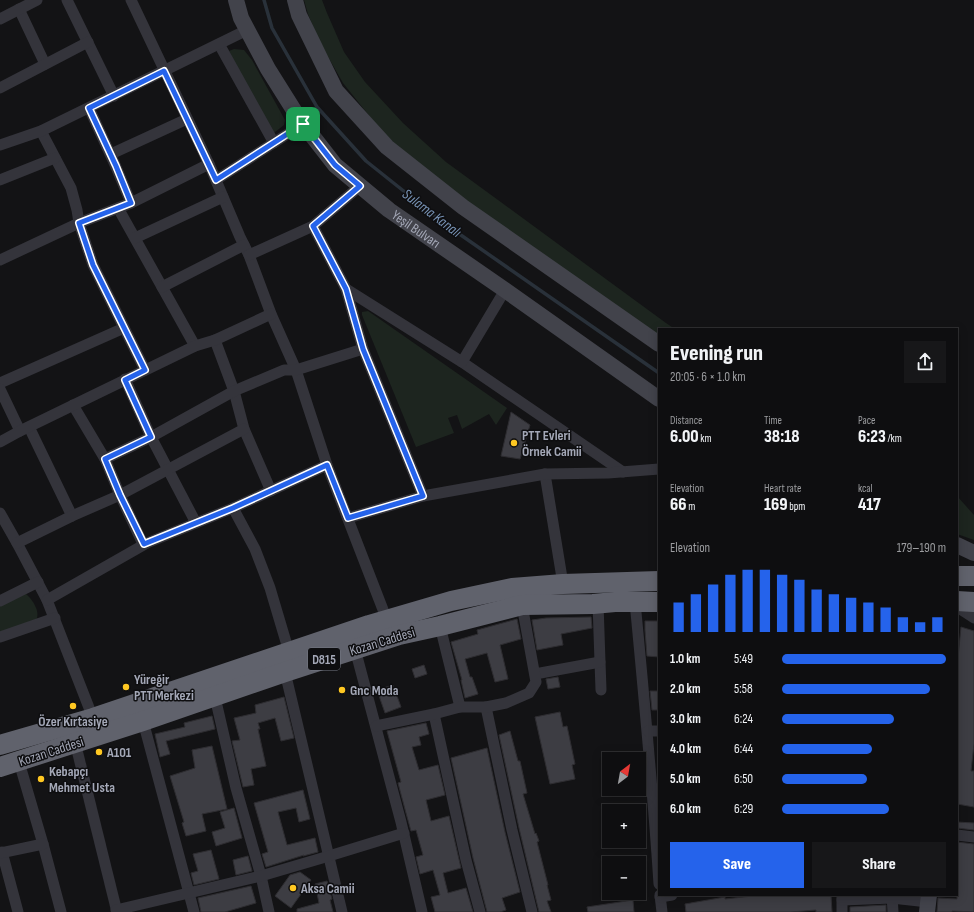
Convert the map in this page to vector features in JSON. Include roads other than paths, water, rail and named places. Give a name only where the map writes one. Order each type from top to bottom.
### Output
[{"type":"highway","points":[[958,576],[974,576]]},
{"type":"highway","name":"Kozan Caddesi","points":[[0,745],[93,718],[368,625],[451,601],[512,588],[563,584],[658,581]]},
{"type":"highway","points":[[958,601],[974,602]]},
{"type":"highway","name":"Kozan Caddesi","points":[[9,764],[143,721],[399,634],[440,626],[522,605],[658,602]]},
{"type":"main road","name":"Yeşil Bulvarı","points":[[236,0],[241,18],[268,70],[303,124],[335,165],[389,210],[658,398]]},
{"type":"main road","points":[[294,0],[299,15],[336,91],[387,147],[463,207],[658,343]]},
{"type":"main road","points":[[958,545],[974,553]]},
{"type":"street","points":[[0,19],[37,0]]},
{"type":"street","points":[[67,0],[114,96]]},
{"type":"street","points":[[131,0],[209,164],[249,255],[271,314],[296,370],[327,465],[387,620]]},
{"type":"street","points":[[19,9],[45,64]]},
{"type":"street","points":[[0,145],[41,132],[247,30]]},
{"type":"street","points":[[0,88],[88,42]]},
{"type":"street","points":[[219,44],[274,143]]},
{"type":"street","points":[[89,108],[131,203]]},
{"type":"street","points":[[110,154],[187,119]]},
{"type":"street","points":[[216,180],[303,124]]},
{"type":"street","points":[[41,132],[71,188],[79,223],[93,265],[145,370]]},
{"type":"street","points":[[0,180],[55,158]]},
{"type":"street","points":[[0,260],[79,223],[131,203],[209,164]]},
{"type":"street","points":[[249,255],[313,226],[360,186]]},
{"type":"street","points":[[135,238],[223,197]]},
{"type":"street","points":[[118,208],[195,346]]},
{"type":"street","points":[[313,226],[346,289],[363,349],[423,496]]},
{"type":"street","points":[[162,287],[244,245]]},
{"type":"street","points":[[346,289],[462,362],[623,472]]},
{"type":"street","points":[[462,362],[505,290]]},
{"type":"street","points":[[0,442],[195,346],[215,340],[271,314]]},
{"type":"street","points":[[0,383],[124,328]]},
{"type":"street","points":[[215,340],[234,391],[244,429],[271,491]]},
{"type":"street","points":[[105,459],[151,437],[234,391],[284,370],[296,370],[363,349]]},
{"type":"street","points":[[125,380],[151,437],[196,523]]},
{"type":"street","points":[[0,389],[72,516]]},
{"type":"street","points":[[73,405],[105,459],[120,495],[144,544]]},
{"type":"street","points":[[17,543],[72,516],[120,495],[244,429]]},
{"type":"street","points":[[47,600],[144,544],[233,508],[327,465]]},
{"type":"street","points":[[348,518],[423,496],[545,474],[608,473],[658,469]]},
{"type":"street","points":[[545,474],[563,584]]},
{"type":"street","points":[[233,508],[255,549],[270,588],[290,652]]},
{"type":"street","points":[[0,513],[47,600],[93,718]]},
{"type":"street","points":[[0,601],[38,582]]},
{"type":"street","points":[[634,602],[657,815],[658,850]]},
{"type":"street","points":[[598,603],[601,690]]},
{"type":"street","points":[[376,726],[460,707],[486,707],[506,703],[529,693],[536,682],[522,605]]},
{"type":"street","points":[[958,608],[974,618]]},
{"type":"street","points":[[0,637],[54,618]]},
{"type":"street","points":[[440,626],[460,707]]},
{"type":"street","points":[[355,649],[404,833],[422,912]]},
{"type":"street","points":[[535,674],[600,662]]},
{"type":"street","points":[[285,672],[342,912]]},
{"type":"street","points":[[214,697],[236,788],[261,876],[269,912]]},
{"type":"street","points":[[486,707],[512,830],[532,912]]},
{"type":"street","points":[[434,714],[480,912]]},
{"type":"street","points":[[143,721],[194,912]]},
{"type":"street","points":[[648,731],[658,731]]},
{"type":"street","points":[[75,742],[117,911],[189,892],[261,876],[404,833]]},
{"type":"street","points":[[9,764],[43,844],[61,912]]},
{"type":"street","points":[[958,836],[974,837]]},
{"type":"street","points":[[18,912],[1,853],[43,844]]},
{"type":"street","points":[[660,896],[662,912]]},
{"type":"street","points":[[892,896],[893,912]]},
{"type":"street","points":[[842,912],[842,898],[892,896],[928,903]]},
{"type":"waterway","name":"Sulama Kanalı","points":[[264,0],[272,28],[317,107],[366,161],[445,224],[658,372]]},
{"type":"place","name":"PTT Evleri Örnek Camii","points":[[514,443]]},
{"type":"place","name":"Yüreğir PTT Merkezi","points":[[126,687]]},
{"type":"place","name":"Gnc Moda","points":[[342,690]]},
{"type":"place","name":"Özer Kırtasiye","points":[[73,706]]},
{"type":"place","name":"A101","points":[[99,752]]},
{"type":"place","name":"Kebapçı Mehmet Usta","points":[[41,779]]},
{"type":"place","name":"Aksa Camii","points":[[293,888]]}]
